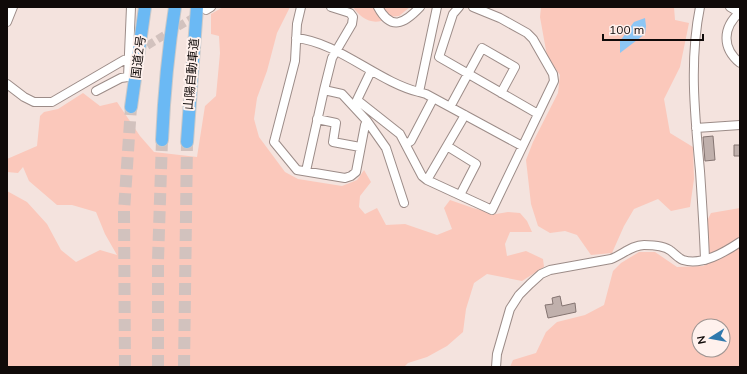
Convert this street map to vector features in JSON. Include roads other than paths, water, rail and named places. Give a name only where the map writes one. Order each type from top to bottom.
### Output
[{"type":"highway","name":"国道2号","points":[[131,107],[145,7]]},
{"type":"highway","name":"山陽自動車道","points":[[162,140],[168,51],[175,7]]},
{"type":"highway","name":"山陽自動車道","points":[[187,142],[205,8]]},
{"type":"street","points":[[7,22],[13,7]]},
{"type":"street","points":[[96,91],[121,78],[128,77],[131,7]]},
{"type":"street","points":[[302,7],[297,24],[295,61],[274,142],[297,170],[345,178],[356,172],[360,147],[367,121]]},
{"type":"street","points":[[306,171],[332,58],[352,24],[353,17],[350,13],[331,7]]},
{"type":"street","points":[[378,7],[383,16],[390,22],[397,23],[413,14],[420,7]]},
{"type":"street","points":[[419,92],[437,7]]},
{"type":"street","points":[[459,7],[453,14],[439,57],[538,114]]},
{"type":"street","points":[[372,71],[357,100],[400,134],[422,176],[427,180],[492,210],[554,81],[553,74],[527,33],[500,18],[473,7]]},
{"type":"street","points":[[700,7],[696,31],[694,70],[696,128],[704,215],[705,260]]},
{"type":"street","points":[[730,7],[740,13],[731,22],[727,31],[727,40],[732,56],[740,63]]},
{"type":"street","points":[[296,38],[328,47],[410,90],[426,94],[522,146]]},
{"type":"street","points":[[450,107],[482,48],[515,67],[501,93]]},
{"type":"street","points":[[7,84],[24,98],[34,102],[52,102],[124,60]]},
{"type":"street","points":[[324,90],[342,94],[367,121],[386,148],[404,203]]},
{"type":"street","points":[[406,144],[411,141],[433,98]]},
{"type":"street","points":[[427,180],[465,115]]},
{"type":"street","points":[[317,119],[336,123],[333,142],[360,147]]},
{"type":"street","points":[[696,128],[740,125]]},
{"type":"street","points":[[447,146],[476,164],[460,195]]},
{"type":"street","points":[[496,367],[497,354],[510,309],[519,295],[541,274],[550,270],[611,259],[620,256],[634,246],[645,245],[661,247],[670,250],[677,257],[684,260],[695,261],[705,260],[740,242]]},
{"type":"water","points":[[645,18],[645,34],[620,53],[620,41],[634,22]]},
{"type":"tunnel","points":[[137,52],[199,14]]},
{"type":"tunnel","points":[[125,367],[124,211],[131,107]]},
{"type":"tunnel","points":[[158,367],[158,260],[162,140]]},
{"type":"tunnel","points":[[184,367],[187,142]]}]
